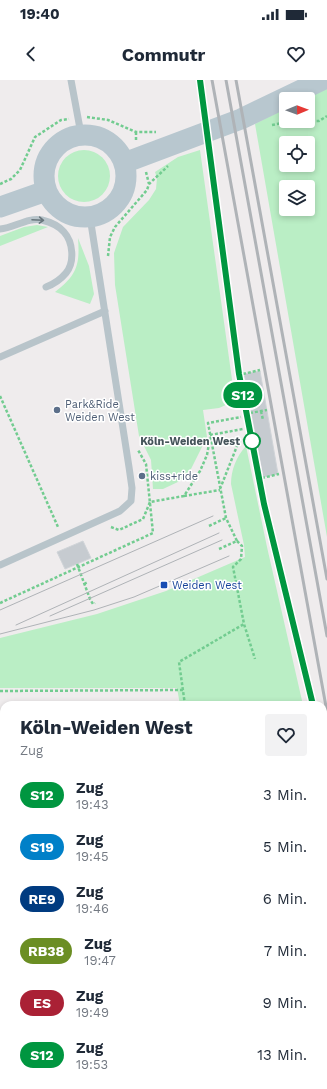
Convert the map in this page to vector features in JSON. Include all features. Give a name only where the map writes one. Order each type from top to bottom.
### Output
[{"type":"main road","points":[[124,163],[241,119],[322,80]]},
{"type":"main road","points":[[79,126],[108,141],[118,150],[124,163],[127,178],[123,192],[120,199],[110,210],[104,213],[90,217],[77,217],[64,212],[54,204],[46,191],[43,174],[50,153],[57,145],[68,138],[79,126]]},
{"type":"main road","points":[[0,207],[46,191]]},
{"type":"lane","points":[[71,80],[79,126]]},
{"type":"lane","points":[[0,566],[120,511],[131,501],[132,488],[130,467],[90,217]]},
{"type":"lane","points":[[0,229],[30,220],[41,220],[64,231],[71,245],[72,254],[70,264],[67,272],[60,279],[46,287]]},
{"type":"lane","points":[[0,357],[105,311]]},
{"type":"path","points":[[0,184],[11,179],[20,170],[35,137],[61,120],[79,126],[90,116],[108,120],[136,132],[163,132]]},
{"type":"path","points":[[315,121],[319,121],[327,116]]},
{"type":"path","points":[[108,257],[110,237],[115,227],[146,190],[149,184]]},
{"type":"path","points":[[243,374],[260,370]]},
{"type":"path","points":[[0,396],[63,537]]},
{"type":"path","points":[[250,413],[268,410]]},
{"type":"path","points":[[261,411],[263,420]]},
{"type":"path","points":[[241,417],[208,422],[226,518],[237,541],[242,546],[241,559],[233,567],[244,624],[255,659]]},
{"type":"path","points":[[210,435],[243,429]]},
{"type":"path","points":[[184,496],[200,471],[207,455],[210,435]]},
{"type":"path","points":[[220,490],[237,446],[240,441],[245,440]]},
{"type":"path","points":[[0,603],[77,566],[153,533],[146,464],[137,450]]},
{"type":"path","points":[[262,478],[279,474]]},
{"type":"path","points":[[150,502],[220,490]]},
{"type":"path","points":[[109,527],[119,530],[143,519],[150,502]]},
{"type":"path","points":[[209,526],[226,518]]},
{"type":"path","points":[[219,549],[237,541]]},
{"type":"path","points":[[77,566],[93,604],[95,603]]},
{"type":"path","points":[[84,584],[88,582]]},
{"type":"path","points":[[184,701],[179,662],[244,624]]},
{"type":"path","points":[[0,691],[183,690]]},
{"type":"green space","points":[[327,88],[327,537],[255,124],[279,112],[279,128],[315,128],[315,94]]},
{"type":"green space","points":[[84,150],[94,152],[102,158],[108,166],[110,176],[108,186],[102,194],[94,200],[84,202],[74,200],[66,194],[60,186],[58,176],[60,166],[66,158],[74,152]]},
{"type":"green space","points":[[200,150],[235,401],[219,408],[203,410],[207,437],[191,469],[180,481],[163,489],[153,489],[151,460],[139,436],[115,285],[114,253],[123,227],[149,200],[156,189],[157,178],[155,172],[178,157]]},
{"type":"green space","points":[[37,225],[48,227],[0,246],[0,236],[24,227]]},
{"type":"green space","points":[[78,238],[89,266],[94,294],[90,304],[55,292],[68,280],[76,269]]},
{"type":"green space","points":[[246,446],[302,701],[179,701],[177,688],[0,688],[0,638],[97,614],[166,591],[245,557],[244,545],[231,484],[232,474],[239,455]]},
{"type":"building","points":[[260,371],[278,474],[263,477],[244,374]]},
{"type":"building","points":[[83,541],[91,558],[65,569],[57,552]]},
{"type":"tram line","points":[[0,610],[213,516]]},
{"type":"tram line","points":[[16,625],[219,533]]},
{"type":"tram line","points":[[50,616],[222,540]]},
{"type":"tram line","points":[[0,634],[94,610],[134,597],[229,556]]},
{"type":"railway","points":[[200,80],[239,374],[264,504],[312,701]]},
{"type":"railway","points":[[212,80],[325,701]]},
{"type":"railway","points":[[226,80],[327,636]]},
{"type":"railway","points":[[236,80],[327,579]]},
{"type":"train","name":"S12","points":[[200,80],[239,374],[264,504],[312,701]]},
{"type":"place","name":"Park&Ride Weiden West","points":[[57,410]]},
{"type":"place","name":"Köln-Weiden West","points":[[252,441]]},
{"type":"place","name":"kiss+ride","points":[[142,476]]},
{"type":"place","name":"Weiden West","points":[[164,585]]}]
